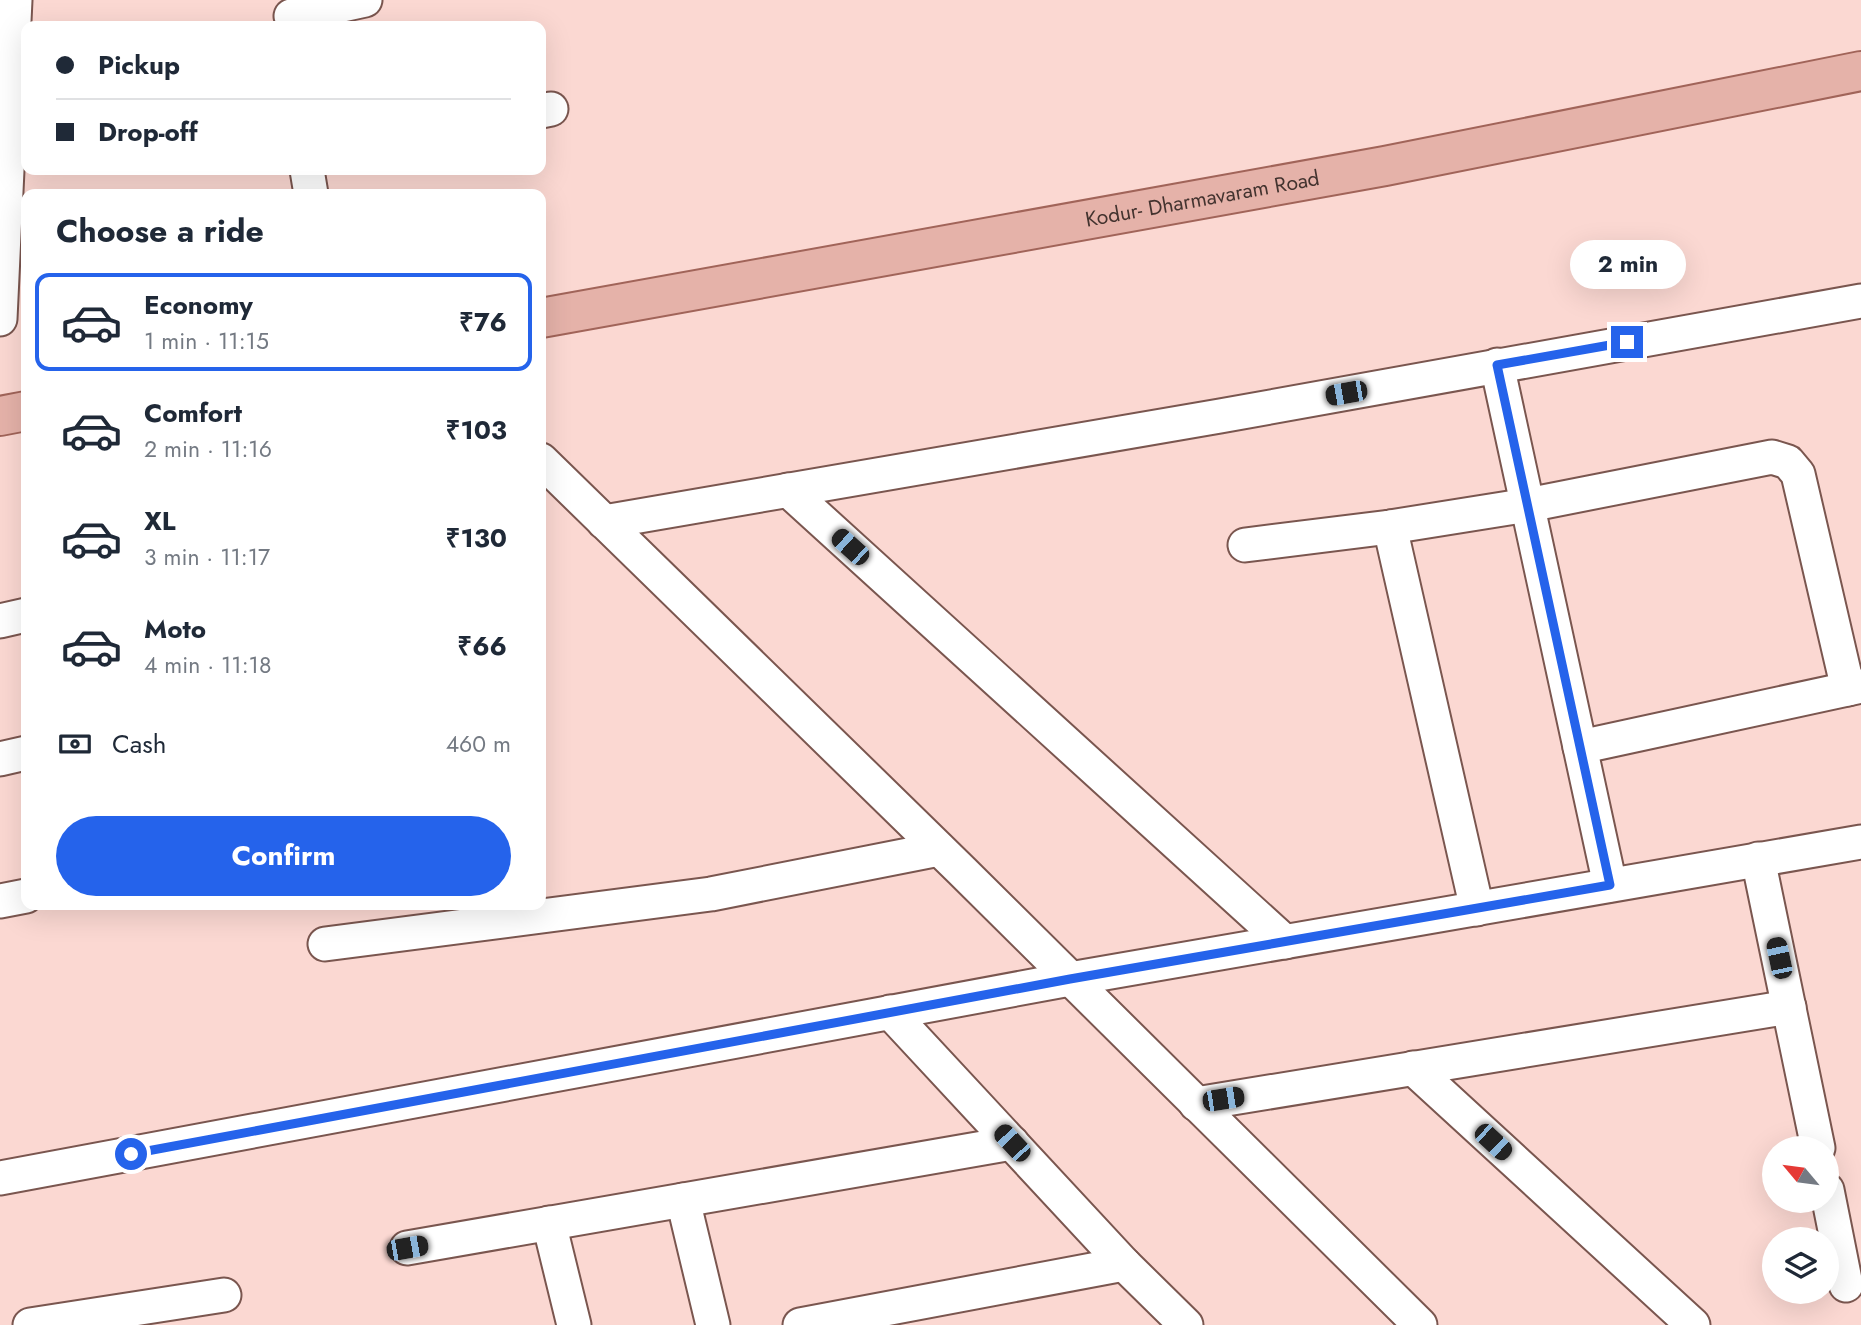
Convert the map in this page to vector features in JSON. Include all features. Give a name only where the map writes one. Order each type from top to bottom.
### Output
[{"type":"main road","name":"Kodur- Dharmavaram Road","points":[[546,317],[1385,166],[1861,71]]},
{"type":"main road","points":[[0,416],[21,412]]},
{"type":"street","points":[[0,319],[15,0]]},
{"type":"street","points":[[291,14],[365,0]]},
{"type":"street","points":[[604,522],[1220,416],[1861,301]]},
{"type":"street","points":[[1497,365],[1610,885]]},
{"type":"street","points":[[1245,545],[1390,527],[1528,505],[1772,457],[1787,462],[1798,474],[1855,688],[1580,747]]},
{"type":"street","points":[[546,465],[1420,1325]]},
{"type":"street","points":[[788,490],[1285,942]]},
{"type":"street","points":[[1390,527],[1477,909]]},
{"type":"street","points":[[0,621],[21,616]]},
{"type":"street","points":[[0,759],[21,754]]},
{"type":"street","points":[[0,1178],[1070,979],[1861,842]]},
{"type":"street","points":[[546,908],[711,894],[939,849]]},
{"type":"street","points":[[1758,859],[1816,1136]]},
{"type":"street","points":[[0,901],[21,897]]},
{"type":"street","points":[[326,944],[433,918],[526,910]]},
{"type":"street","points":[[1196,1104],[1789,1007]]},
{"type":"street","points":[[890,1012],[1124,1264],[1186,1325]]},
{"type":"street","points":[[1413,1068],[1693,1325]]},
{"type":"street","points":[[407,1248],[1012,1143]]},
{"type":"street","points":[[682,1200],[713,1325]]},
{"type":"street","points":[[1832,1213],[1846,1285]]},
{"type":"street","points":[[549,1223],[574,1325]]},
{"type":"street","points":[[800,1325],[862,1319],[1124,1264]]},
{"type":"street","points":[[30,1325],[224,1294]]},
{"type":"route","points":[[131,1154],[1070,979],[1610,885],[1497,365],[1627,342]]}]
